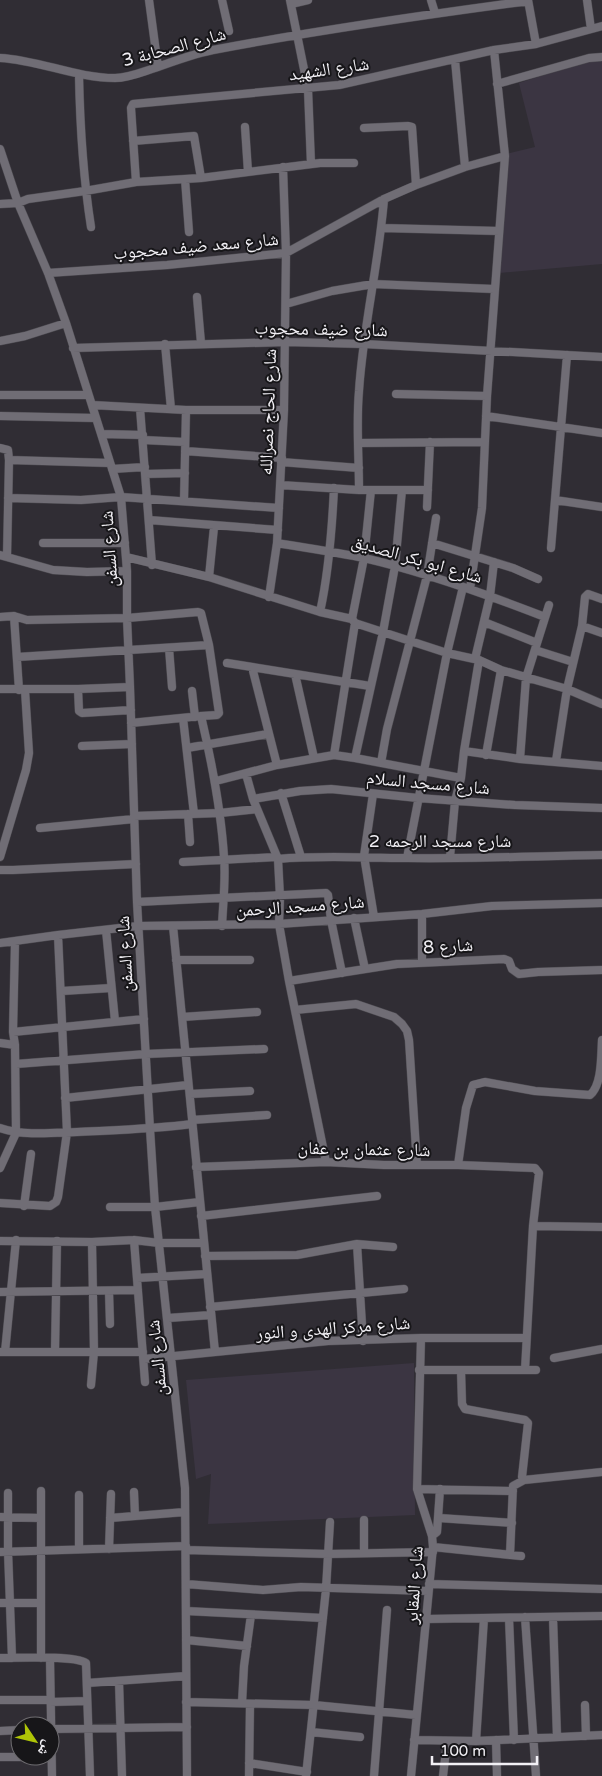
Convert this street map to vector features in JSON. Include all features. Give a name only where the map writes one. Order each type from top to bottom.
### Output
[{"type":"street","points":[[149,0],[158,67]]},
{"type":"street","points":[[222,0],[230,31]]},
{"type":"street","points":[[308,0],[291,2],[308,89],[311,164]]},
{"type":"street","points":[[431,0],[435,14]]},
{"type":"street","points":[[587,0],[591,29]]},
{"type":"street","points":[[528,1],[536,44]]},
{"type":"street","name":"شارع الصحابة 3","points":[[0,58],[39,63],[79,75],[114,78],[126,77],[201,52],[298,34],[528,1]]},
{"type":"street","name":"شارع الشهيد","points":[[136,182],[131,108],[133,104],[308,89],[367,80],[494,50],[536,44],[602,26]]},
{"type":"street","points":[[407,858],[447,653],[475,556],[481,515],[494,289],[505,156],[494,50]]},
{"type":"street","points":[[497,84],[589,58],[602,57]]},
{"type":"street","points":[[455,60],[465,167]]},
{"type":"street","points":[[79,75],[81,134],[91,227]]},
{"type":"street","points":[[364,128],[408,126],[412,128],[416,185]]},
{"type":"street","points":[[245,127],[248,172]]},
{"type":"street","points":[[133,141],[194,136],[201,178]]},
{"type":"street","name":"شارع السفن","points":[[0,149],[18,203],[48,273],[66,323],[120,497],[127,570],[126,618],[138,926],[155,1207],[185,1488],[187,1776]]},
{"type":"street","name":"شارع سعد ضيف محجوب","points":[[48,273],[167,265],[286,253],[384,199],[465,167],[505,156]]},
{"type":"street","points":[[0,204],[86,192],[136,182],[201,178],[311,164],[354,163]]},
{"type":"street","name":"شارع الحاج نصرالله","points":[[269,597],[277,543],[284,410],[286,253],[283,167]]},
{"type":"street","points":[[185,179],[189,232]]},
{"type":"street","points":[[359,490],[358,392],[382,228],[384,199]]},
{"type":"street","points":[[382,228],[499,231]]},
{"type":"street","points":[[286,304],[332,291],[373,284],[494,289]]},
{"type":"street","points":[[197,297],[201,344]]},
{"type":"street","points":[[0,341],[25,336],[66,323]]},
{"type":"street","name":"شارع ضيف محجوب","points":[[73,348],[286,342],[364,344],[602,357]]},
{"type":"street","points":[[165,344],[171,409]]},
{"type":"street","points":[[551,548],[567,355]]},
{"type":"street","points":[[396,394],[487,396]]},
{"type":"street","points":[[0,395],[88,395]]},
{"type":"street","points":[[92,405],[186,410],[284,410]]},
{"type":"street","points":[[140,408],[152,564]]},
{"type":"street","points":[[184,501],[186,410]]},
{"type":"street","points":[[0,416],[96,418]]},
{"type":"street","points":[[486,416],[602,433]]},
{"type":"street","points":[[102,434],[186,442]]},
{"type":"street","points":[[359,442],[485,442]]},
{"type":"street","points":[[427,507],[430,442]]},
{"type":"street","points":[[0,448],[7,449],[9,460],[3,556],[53,570],[86,572],[127,570]]},
{"type":"street","points":[[185,451],[359,468]]},
{"type":"street","points":[[9,460],[111,466],[185,473]]},
{"type":"street","points":[[280,485],[359,490],[428,490]]},
{"type":"street","points":[[320,612],[330,551],[334,488]]},
{"type":"street","points":[[334,755],[364,558],[371,490]]},
{"type":"street","points":[[355,758],[383,632],[394,566],[402,490]]},
{"type":"street","points":[[8,498],[81,500],[120,497],[279,508]]},
{"type":"street","points":[[555,500],[602,507]]},
{"type":"street","points":[[381,763],[385,736],[427,576],[436,518]]},
{"type":"street","points":[[149,520],[278,530]]},
{"type":"street","points":[[209,577],[214,526]]},
{"type":"street","points":[[43,543],[125,543]]},
{"type":"street","name":"شارع ابو بكر الصديق","points":[[277,543],[330,551],[394,566],[467,588],[545,617]]},
{"type":"street","points":[[432,543],[494,562],[538,579]]},
{"type":"street","points":[[126,557],[209,577],[269,597],[354,621],[447,653],[477,659],[501,670],[567,690],[602,704]]},
{"type":"street","points":[[450,857],[455,801],[461,778],[477,659],[490,596],[494,562]]},
{"type":"street","points":[[556,761],[567,690],[582,626],[585,597],[587,594],[602,599]]},
{"type":"street","points":[[520,759],[526,678],[549,605]]},
{"type":"street","points":[[0,617],[14,616],[27,620],[126,618],[200,612],[209,646],[219,713],[217,715],[131,723]]},
{"type":"street","points":[[0,857],[29,753],[14,616]]},
{"type":"street","points":[[484,622],[573,662]]},
{"type":"street","points":[[582,626],[602,633]]},
{"type":"street","points":[[17,657],[209,646]]},
{"type":"street","points":[[168,648],[172,687]]},
{"type":"street","points":[[227,663],[370,686]]},
{"type":"street","points":[[252,667],[277,766]]},
{"type":"street","points":[[486,755],[501,670]]},
{"type":"street","points":[[295,674],[314,758]]},
{"type":"street","points":[[0,688],[22,690],[130,687]]},
{"type":"street","points":[[78,689],[80,711],[82,713],[131,710]]},
{"type":"street","points":[[192,691],[198,717],[208,745],[216,781],[220,812],[224,859],[222,926]]},
{"type":"street","points":[[184,718],[191,814],[190,842]]},
{"type":"street","points":[[187,748],[268,734]]},
{"type":"street","points":[[82,746],[132,744]]},
{"type":"street","points":[[464,751],[520,759],[602,766]]},
{"type":"street","points":[[216,781],[277,766],[334,755],[461,778]]},
{"type":"street","points":[[246,774],[253,799],[277,858],[280,897],[279,924],[288,981],[326,1162]]},
{"type":"street","name":"شارع مسجد السلام","points":[[253,799],[281,793],[331,789],[455,801],[602,808]]},
{"type":"street","points":[[281,793],[301,857]]},
{"type":"street","points":[[373,794],[364,856],[374,917]]},
{"type":"street","points":[[40,828],[134,817],[257,809]]},
{"type":"street","name":"شارع مسجد الرحمه 2","points":[[183,862],[301,857],[364,856],[407,858],[602,855]]},
{"type":"street","points":[[0,870],[136,864]]},
{"type":"street","points":[[137,902],[280,897],[326,893],[328,895],[342,973]]},
{"type":"street","name":"شارع مسجد الرحمن","points":[[0,943],[58,934],[138,926],[279,924],[422,914],[492,906],[602,902]]},
{"type":"street","points":[[422,914],[422,962]]},
{"type":"street","points":[[354,918],[365,969]]},
{"type":"street","points":[[173,926],[215,1352]]},
{"type":"street","points":[[106,930],[115,1021]]},
{"type":"street","points":[[0,1203],[24,1206],[50,1206],[56,1202],[66,1132],[62,991],[58,934]]},
{"type":"street","points":[[0,1168],[16,1133],[16,1064],[13,1032],[15,942]]},
{"type":"street","name":"شارع 8","points":[[288,981],[422,962],[504,958],[509,961],[512,969],[519,974],[602,970]]},
{"type":"street","points":[[176,960],[250,960]]},
{"type":"street","points":[[62,991],[111,988]]},
{"type":"street","points":[[295,1010],[356,1004],[394,1017],[402,1024],[407,1031],[408,1040],[417,1165]]},
{"type":"street","points":[[182,1017],[257,1012]]},
{"type":"street","points":[[13,1032],[144,1019]]},
{"type":"street","points":[[458,1165],[466,1108],[473,1086],[485,1082],[535,1091],[590,1095],[595,1092],[600,1084],[602,1040]]},
{"type":"street","points":[[0,1043],[15,1045]]},
{"type":"street","points":[[16,1064],[146,1054],[264,1049]]},
{"type":"street","points":[[65,1098],[148,1089],[250,1091]]},
{"type":"street","points":[[0,1128],[16,1133],[150,1129],[192,1122],[267,1115]]},
{"type":"street","points":[[24,1206],[31,1154]]},
{"type":"street","name":"شارع عثمان بن عفان","points":[[196,1167],[326,1162],[384,1166],[532,1167],[537,1169],[539,1173],[533,1226]]},
{"type":"street","points":[[201,1216],[377,1196]]},
{"type":"street","points":[[110,1207],[155,1207],[200,1202]]},
{"type":"street","points":[[525,1370],[533,1226],[602,1227]]},
{"type":"street","points":[[0,1240],[92,1242],[134,1240],[159,1243],[204,1244]]},
{"type":"street","points":[[2,1352],[4,1322],[11,1292],[16,1240]]},
{"type":"street","points":[[134,1240],[145,1382]]},
{"type":"street","points":[[55,1352],[57,1241]]},
{"type":"street","points":[[91,1385],[94,1352],[92,1242]]},
{"type":"street","points":[[205,1256],[297,1255],[357,1244],[393,1247]]},
{"type":"street","points":[[357,1244],[363,1341]]},
{"type":"street","points":[[137,1278],[207,1274]]},
{"type":"street","points":[[168,1318],[360,1292],[404,1289]]},
{"type":"street","points":[[0,1292],[138,1290]]},
{"type":"street","points":[[109,1291],[110,1324]]},
{"type":"street","name":"شارع مركز الهدى و النور","points":[[2,1352],[94,1352],[172,1356],[328,1341],[421,1338],[526,1338]]},
{"type":"street","name":"شارع المقابر","points":[[411,1776],[433,1550],[432,1536],[417,1489],[421,1338]]},
{"type":"street","points":[[554,1358],[602,1349]]},
{"type":"street","points":[[419,1370],[536,1370]]},
{"type":"street","points":[[461,1370],[462,1404],[465,1409],[525,1420],[528,1423],[522,1477],[524,1480]]},
{"type":"street","points":[[510,1555],[512,1491],[514,1485],[524,1480],[602,1472]]},
{"type":"street","points":[[417,1489],[512,1491]]},
{"type":"street","points":[[432,1536],[437,1532],[440,1489]]},
{"type":"street","points":[[41,1491],[41,1603],[50,1716]]},
{"type":"street","points":[[134,1492],[135,1516]]},
{"type":"street","points":[[8,1493],[4,1517],[4,1552],[10,1603],[12,1658]]},
{"type":"street","points":[[109,1548],[111,1494]]},
{"type":"street","points":[[79,1549],[80,1495]]},
{"type":"street","points":[[110,1518],[185,1512]]},
{"type":"street","points":[[4,1517],[41,1518]]},
{"type":"street","points":[[439,1518],[512,1523]]},
{"type":"street","points":[[364,1520],[364,1553]]},
{"type":"street","points":[[250,1763],[307,1774],[326,1589],[330,1522]]},
{"type":"street","points":[[4,1552],[109,1548],[186,1548],[328,1554],[433,1550],[521,1556]]},
{"type":"street","points":[[186,1584],[263,1590],[301,1587],[326,1589],[602,1589]]},
{"type":"street","points":[[0,1603],[41,1603]]},
{"type":"street","points":[[374,1776],[387,1610]]},
{"type":"street","points":[[186,1611],[323,1618]]},
{"type":"street","points":[[249,1776],[250,1763],[246,1704],[247,1646],[251,1615]]},
{"type":"street","points":[[427,1619],[602,1616]]},
{"type":"street","points":[[525,1617],[536,1776],[528,1776]]},
{"type":"street","points":[[552,1617],[557,1737]]},
{"type":"street","points":[[476,1741],[476,1712],[484,1618]]},
{"type":"street","points":[[509,1618],[514,1740]]},
{"type":"street","points":[[186,1640],[247,1646]]},
{"type":"street","points":[[0,1658],[82,1660],[86,1663],[90,1776]]},
{"type":"street","points":[[87,1683],[186,1676]]},
{"type":"street","points":[[119,1680],[122,1776]]},
{"type":"street","points":[[0,1700],[88,1701]]},
{"type":"street","points":[[186,1702],[314,1705],[416,1715]]},
{"type":"street","points":[[585,1705],[586,1736]]},
{"type":"street","points":[[60,1729],[187,1727]]},
{"type":"street","points":[[311,1732],[360,1737]]},
{"type":"street","points":[[414,1740],[447,1742],[602,1735]]},
{"type":"street","points":[[496,1740],[497,1776]]},
{"type":"street","points":[[443,1776],[447,1742]]},
{"type":"shaded area","points":[[592,59],[602,60],[602,264],[499,273],[506,154],[535,147],[519,83]]},
{"type":"shaded area","points":[[414,1363],[415,1515],[208,1524],[211,1474],[196,1479],[186,1380]]}]
